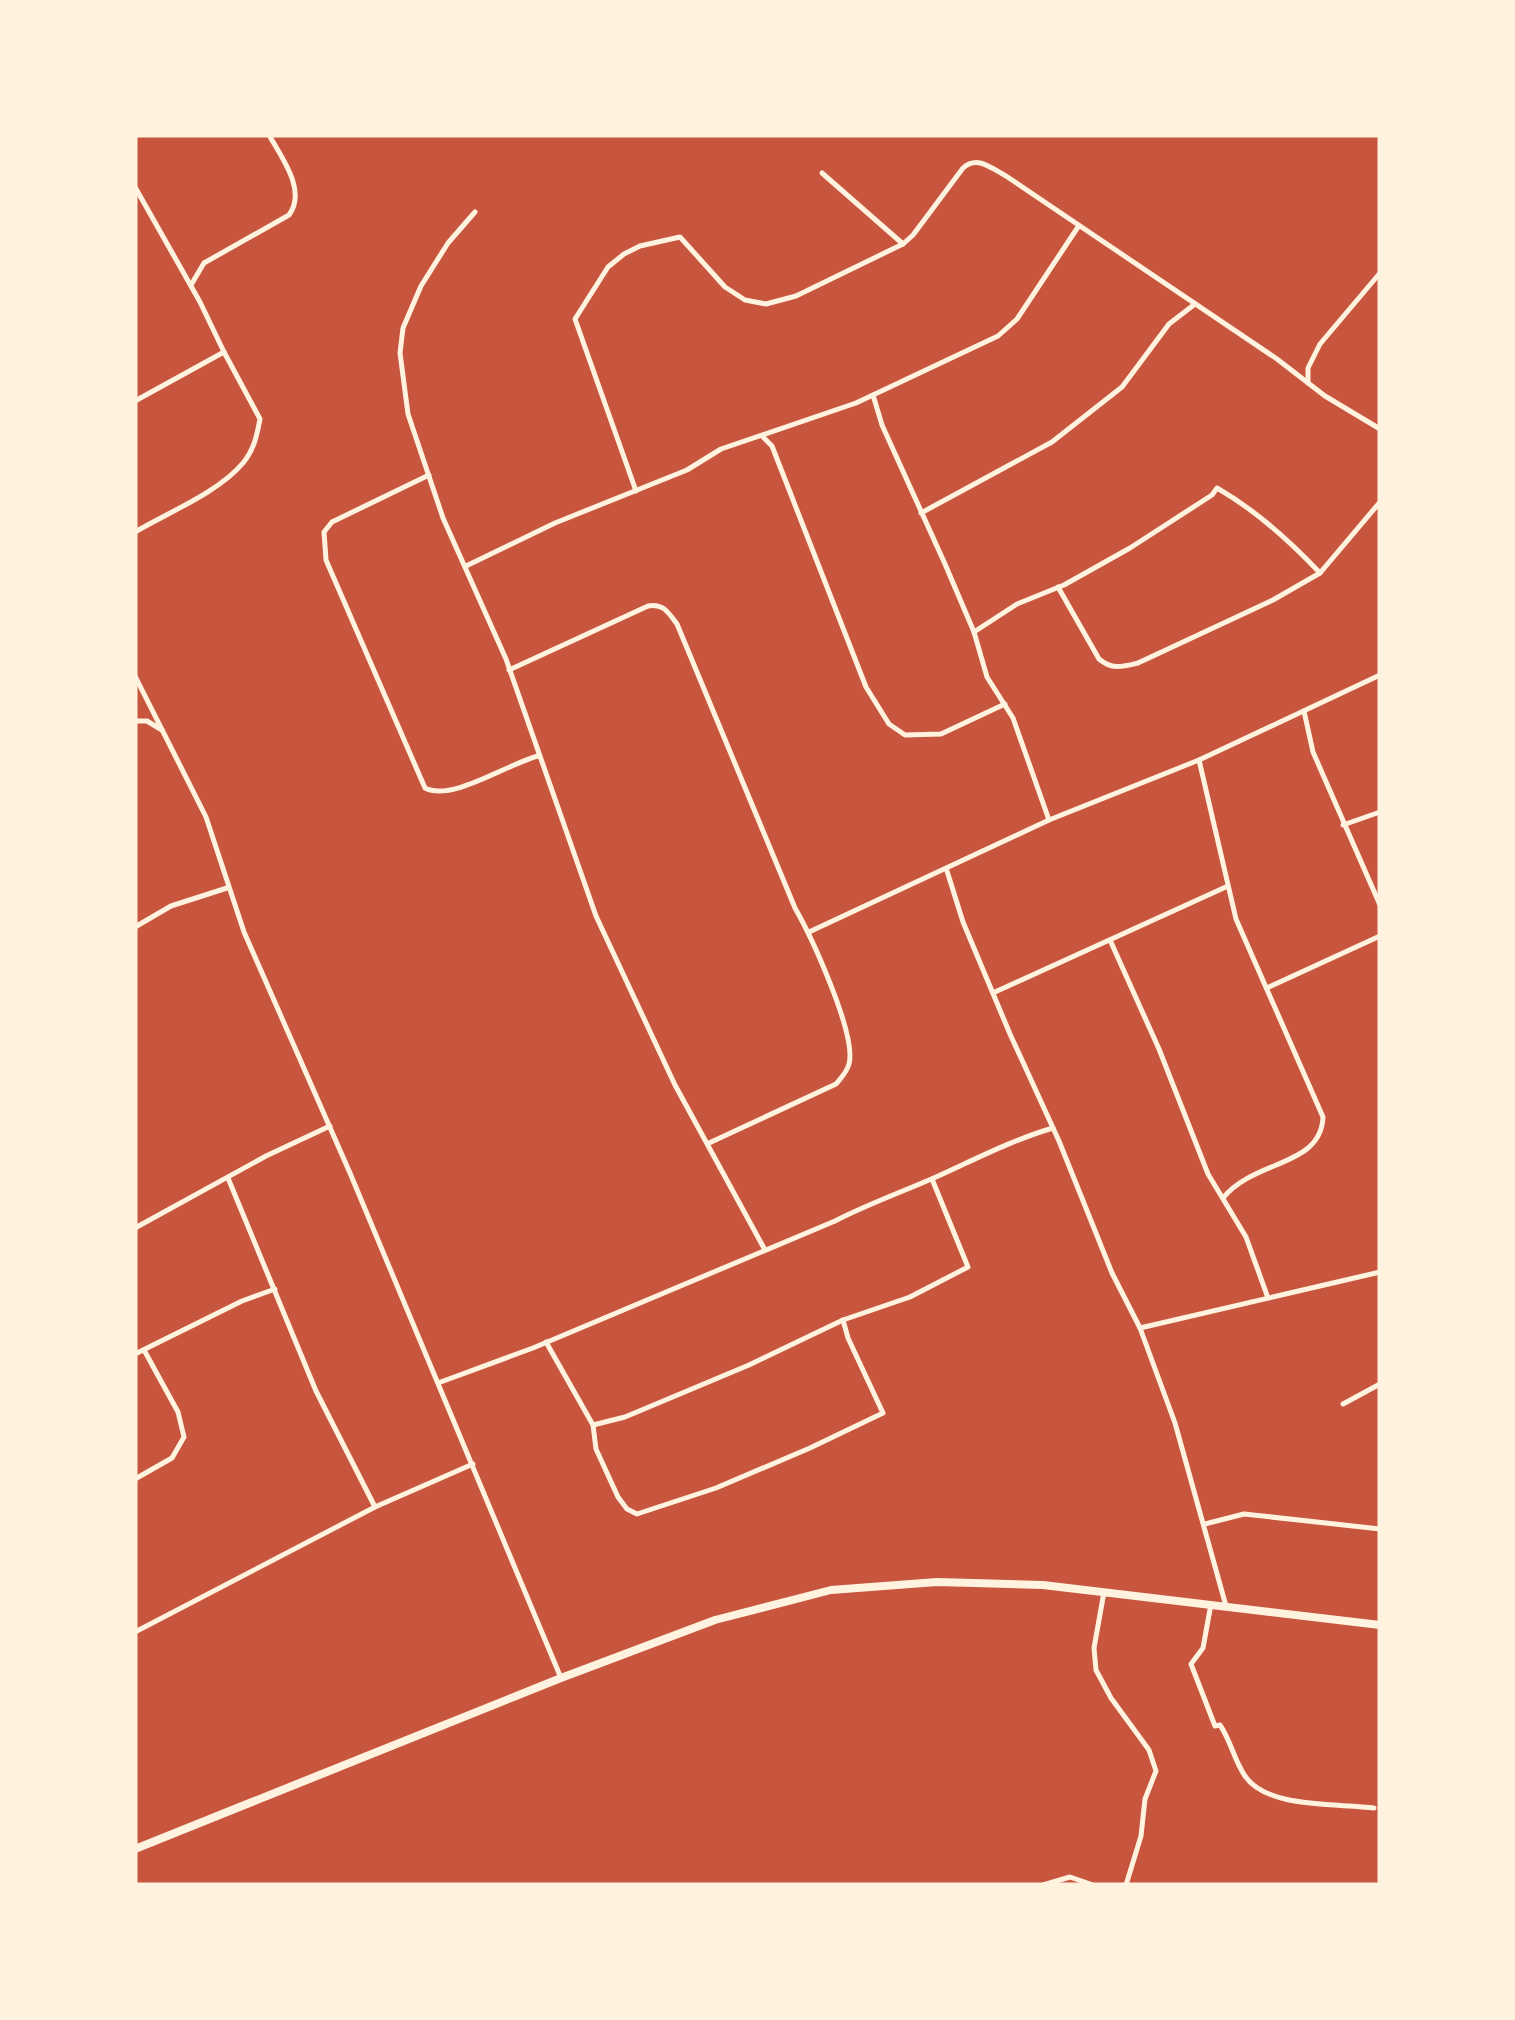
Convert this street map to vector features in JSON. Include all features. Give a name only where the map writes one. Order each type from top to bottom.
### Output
[{"type":"main road","points":[[135,1848],[715,1620],[830,1590],[887,1584],[992,1582],[1380,1625]]},
{"type":"street","points":[[190,285],[204,263],[289,215],[296,206],[296,191],[269,135]]},
{"type":"street","points":[[636,491],[575,319],[608,267],[640,246],[680,237],[726,288],[745,300],[766,304],[796,296],[914,236],[963,168],[977,161],[1006,176],[1380,430]]},
{"type":"street","points":[[822,173],[903,244]]},
{"type":"street","points":[[135,187],[260,419],[255,444],[231,475],[135,532]]},
{"type":"street","points":[[475,212],[448,243],[421,286],[402,328],[402,389],[443,518],[509,670],[610,948],[674,1085],[765,1250]]},
{"type":"street","points":[[466,566],[555,523],[687,470],[721,449],[873,395],[1007,330],[1078,227]]},
{"type":"street","points":[[1308,383],[1308,368],[1320,344],[1379,271]]},
{"type":"street","points":[[921,513],[1052,442],[1122,388],[1170,324],[1195,304]]},
{"type":"street","points":[[135,402],[224,352]]},
{"type":"street","points":[[873,395],[882,425],[974,632],[988,677],[1013,718],[1049,820]]},
{"type":"street","points":[[761,435],[772,446],[866,687],[890,724],[905,735],[941,734],[1005,704]]},
{"type":"street","points":[[429,474],[332,522],[324,532],[326,560],[424,788],[440,793],[461,788],[538,756]]},
{"type":"street","points":[[974,632],[1017,604],[1130,548],[1217,488],[1248,506],[1289,540],[1320,573]]},
{"type":"street","points":[[1058,587],[1098,659],[1119,668],[1138,663],[1228,622],[1320,573],[1380,502]]},
{"type":"street","points":[[509,670],[648,606],[657,604],[666,609],[677,624],[795,908],[809,932],[850,1042],[850,1062],[844,1076],[836,1084],[708,1143]]},
{"type":"street","points":[[809,932],[1049,820],[1199,760],[1380,674]]},
{"type":"street","points":[[135,676],[206,817],[227,888],[561,1678]]},
{"type":"street","points":[[1304,711],[1313,752],[1380,906]]},
{"type":"street","points":[[135,722],[147,721],[165,732]]},
{"type":"street","points":[[1199,760],[1236,919],[1323,1116],[1322,1129],[1308,1151],[1244,1177],[1223,1198]]},
{"type":"street","points":[[1343,825],[1380,812]]},
{"type":"street","points":[[947,870],[964,922],[1112,1273],[1140,1328],[1175,1424],[1226,1606]]},
{"type":"street","points":[[994,992],[1228,886]]},
{"type":"street","points":[[135,927],[171,906],[227,888]]},
{"type":"street","points":[[1269,988],[1380,936]]},
{"type":"street","points":[[1110,940],[1159,1049],[1208,1174],[1246,1236],[1268,1298]]},
{"type":"street","points":[[135,1228],[330,1126]]},
{"type":"street","points":[[438,1383],[765,1250],[1011,1140],[1053,1128]]},
{"type":"street","points":[[228,1178],[316,1391],[374,1507]]},
{"type":"street","points":[[593,1425],[626,1417],[843,1320],[910,1297],[968,1267],[932,1178]]},
{"type":"street","points":[[1140,1328],[1380,1272]]},
{"type":"street","points":[[135,1354],[242,1300],[275,1290]]},
{"type":"street","points":[[546,1342],[593,1425],[596,1449],[609,1479],[624,1505],[636,1514],[673,1504],[765,1468],[883,1413],[843,1320]]},
{"type":"street","points":[[135,1479],[172,1458],[184,1437],[178,1412],[144,1350]]},
{"type":"street","points":[[1343,1404],[1380,1384]]},
{"type":"street","points":[[135,1632],[374,1507],[472,1464]]},
{"type":"street","points":[[1204,1524],[1244,1514],[1380,1529]]},
{"type":"street","points":[[1104,1592],[1094,1648],[1096,1670],[1149,1750],[1156,1771],[1145,1800],[1141,1836],[1126,1885]]},
{"type":"street","points":[[1211,1604],[1203,1648],[1191,1664],[1214,1726],[1220,1725],[1225,1732],[1244,1776],[1254,1788],[1291,1801],[1374,1808]]},
{"type":"street","points":[[1043,1885],[1070,1877],[1093,1885]]}]
